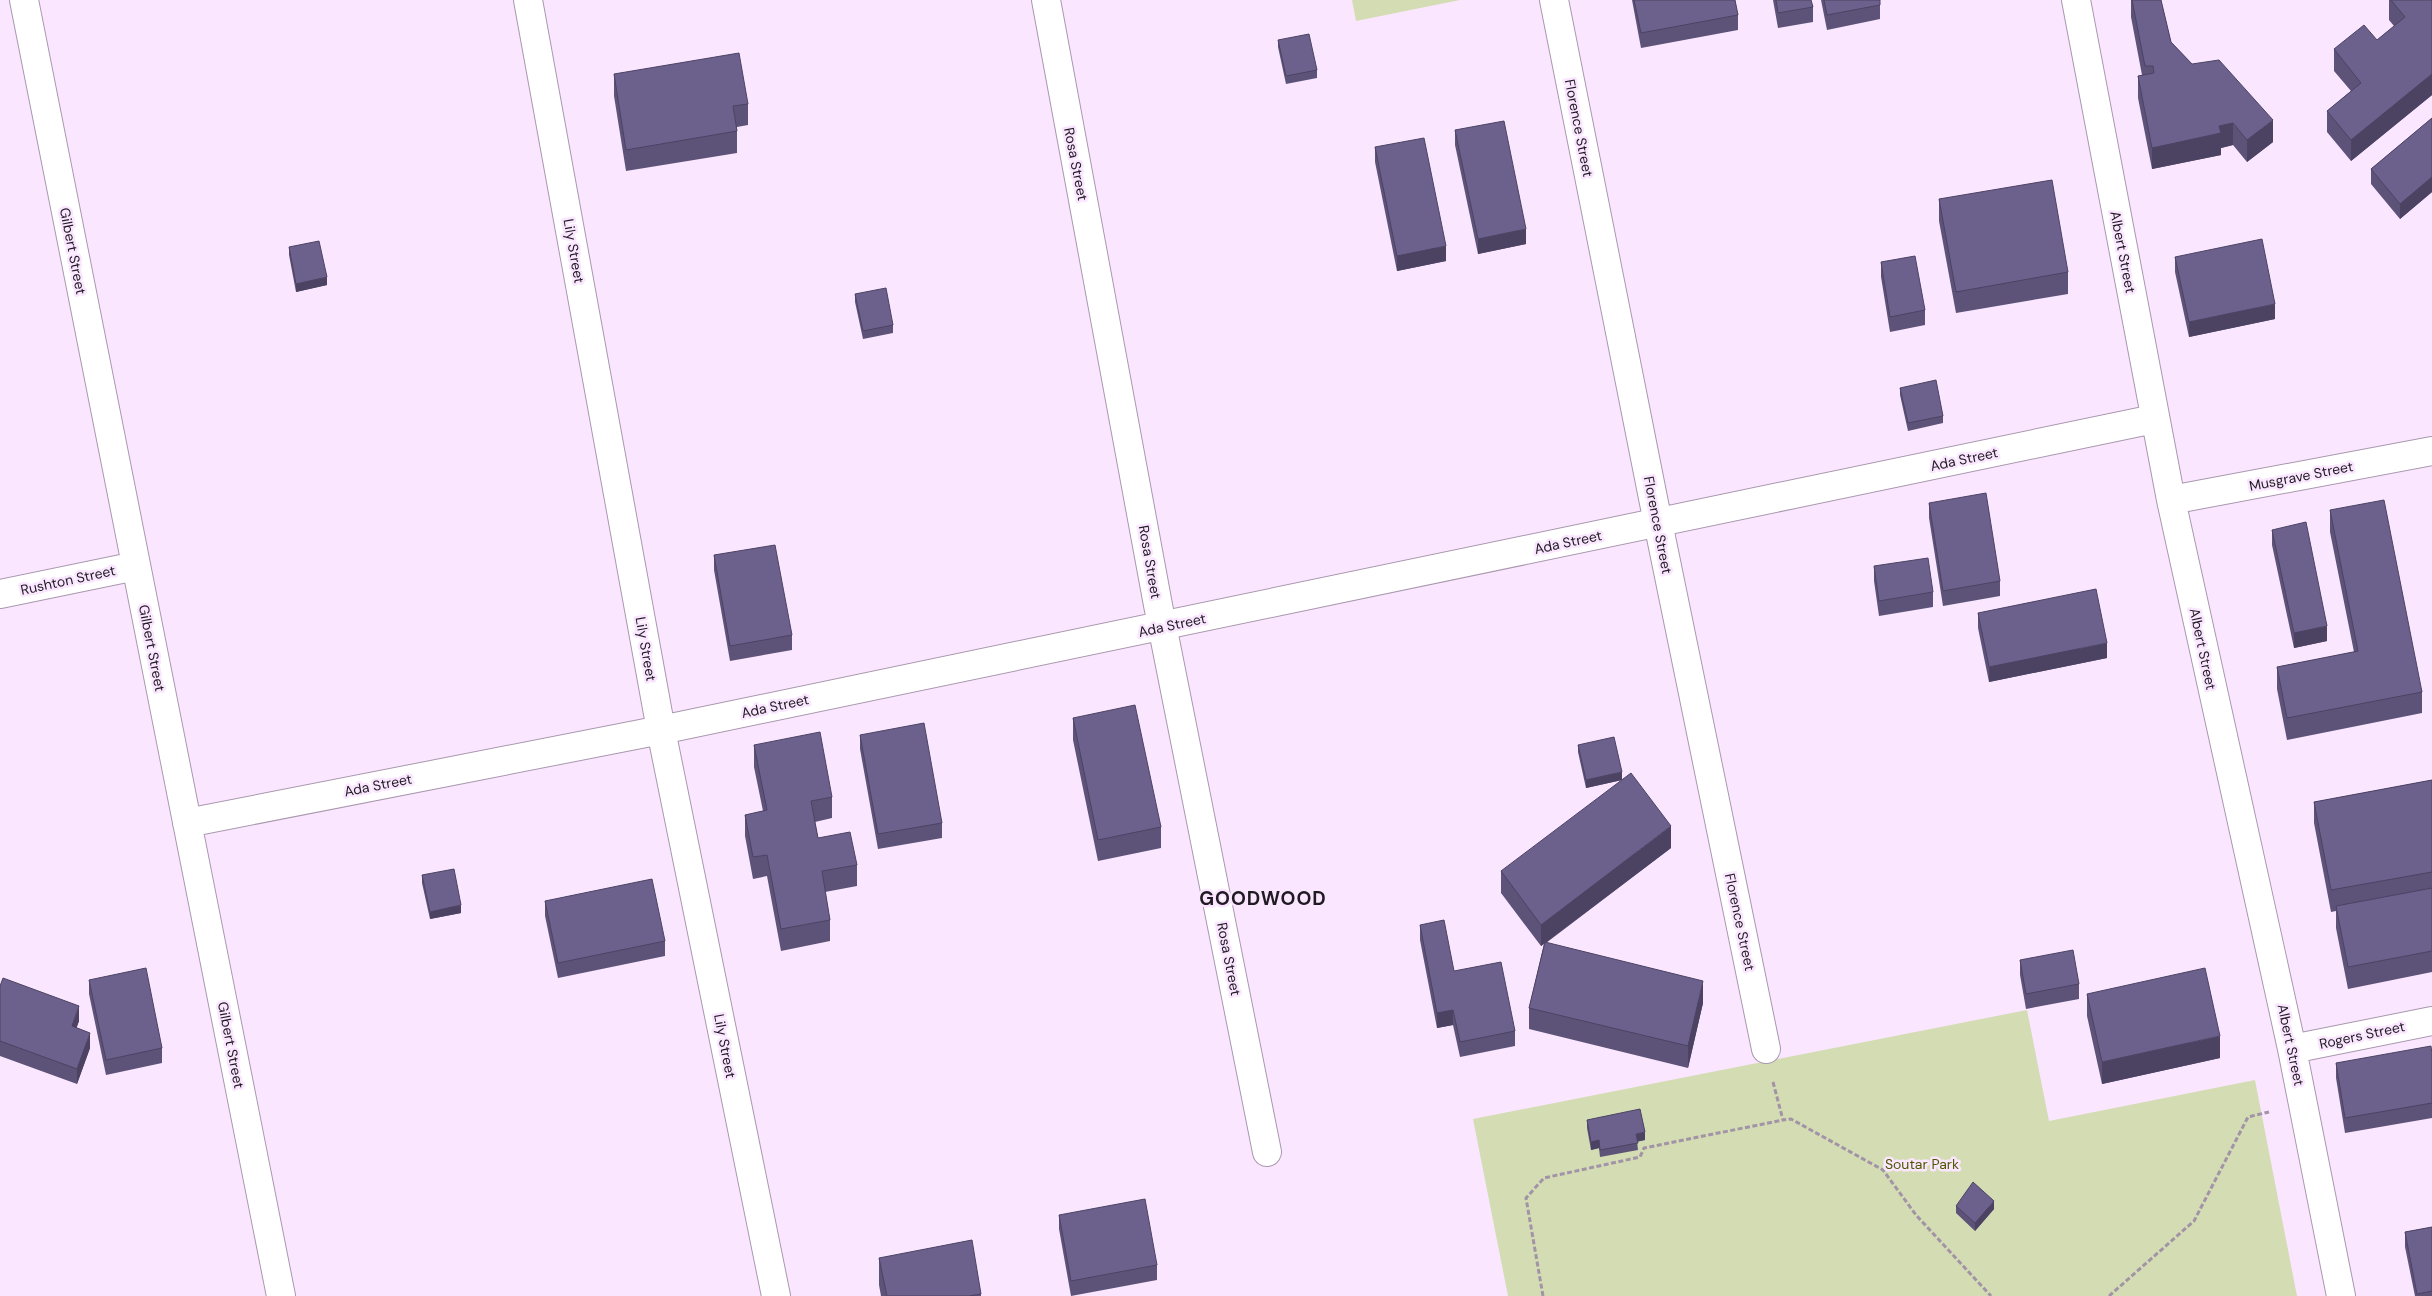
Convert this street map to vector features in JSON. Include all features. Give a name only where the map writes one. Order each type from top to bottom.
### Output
[{"type":"street","name":"Gilbert Street","points":[[24,0],[281,1296]]},
{"type":"street","name":"Lily Street","points":[[528,0],[661,730],[776,1296]]},
{"type":"street","name":"Rosa Street","points":[[1046,0],[1162,627],[1267,1152]]},
{"type":"street","name":"Florence Street","points":[[1554,0],[1658,523],[1766,1049]]},
{"type":"street","name":"Albert Street","points":[[2076,0],[2154,419],[2292,1049],[2341,1296]]},
{"type":"street","name":"Ada Street","points":[[187,823],[661,730],[2154,419]]},
{"type":"street","name":"Musgrave Street","points":[[2171,500],[2432,451]]},
{"type":"street","name":"Rushton Street","points":[[0,594],[136,566]]},
{"type":"street","name":"Rogers Street","points":[[2292,1049],[2432,1021]]},
{"type":"path","points":[[1766,1049],[1782,1120]]},
{"type":"path","points":[[2109,1296],[2194,1221],[2248,1117],[2303,1104]]},
{"type":"path","points":[[1542,1296],[1526,1198],[1544,1178],[1640,1157],[1644,1148],[1790,1119],[1884,1170],[1916,1216],[1991,1296]]},
{"type":"green space","points":[[1352,0],[1460,0],[1356,21]]},
{"type":"green space","name":"Soutar Park","points":[[2027,1010],[2049,1121],[2255,1080],[2297,1296],[1508,1296],[1473,1119]]},
{"type":"building","points":[[1634,0],[1735,0],[1738,15],[1641,33]]},
{"type":"building","points":[[1776,0],[1811,0],[1813,7],[1778,13]]},
{"type":"building","points":[[1824,0],[1880,0],[1880,5],[1827,15]]},
{"type":"building","points":[[2132,0],[2161,0],[2171,42],[2192,64],[2219,60],[2273,120],[2247,140],[2233,123],[2219,126],[2221,133],[2152,148],[2138,76],[2154,73],[2153,66],[2145,66]]},
{"type":"building","points":[[2391,0],[2432,0],[2432,74],[2351,140],[2327,111],[2361,83],[2334,49],[2364,25],[2377,40],[2405,17]]},
{"type":"building","points":[[1309,34],[1317,70],[1286,76],[1278,40]]},
{"type":"building","points":[[739,53],[748,104],[733,106],[737,131],[626,150],[614,74]]},
{"type":"building","points":[[2432,118],[2432,177],[2400,204],[2371,169]]},
{"type":"building","points":[[1504,121],[1526,229],[1478,239],[1455,130]]},
{"type":"building","points":[[1424,138],[1446,246],[1397,256],[1375,147]]},
{"type":"building","points":[[2052,180],[2068,272],[1956,292],[1939,199]]},
{"type":"building","points":[[2262,239],[2275,304],[2189,322],[2175,257]]},
{"type":"building","points":[[319,241],[327,277],[296,284],[289,247]]},
{"type":"building","points":[[1915,256],[1925,310],[1890,317],[1881,262]]},
{"type":"building","points":[[886,288],[893,325],[863,331],[855,294]]},
{"type":"building","points":[[1936,380],[1943,416],[1908,423],[1900,388]]},
{"type":"building","points":[[1986,493],[2000,581],[1943,591],[1929,503]]},
{"type":"building","points":[[2384,500],[2422,692],[2287,718],[2277,667],[2358,651],[2330,510]]},
{"type":"building","points":[[2306,522],[2327,626],[2294,633],[2272,530]]},
{"type":"building","points":[[775,545],[792,635],[730,646],[714,555]]},
{"type":"building","points":[[1928,558],[1933,592],[1879,601],[1874,566]]},
{"type":"building","points":[[2096,589],[2107,643],[1989,667],[1978,613]]},
{"type":"building","points":[[1135,705],[1161,827],[1098,840],[1073,718]]},
{"type":"building","points":[[924,723],[942,823],[878,834],[860,735]]},
{"type":"building","points":[[820,732],[832,797],[811,801],[818,838],[850,832],[857,865],[822,871],[830,920],[781,929],[767,855],[753,857],[745,815],[767,810],[754,745]]},
{"type":"building","points":[[1614,737],[1622,772],[1586,780],[1578,745]]},
{"type":"building","points":[[1631,773],[1671,826],[1541,925],[1501,871]]},
{"type":"building","points":[[2432,780],[2432,872],[2331,890],[2314,802]]},
{"type":"building","points":[[454,869],[461,905],[430,912],[422,875]]},
{"type":"building","points":[[652,879],[665,941],[558,963],[545,901]]},
{"type":"building","points":[[2432,888],[2432,951],[2348,967],[2336,906]]},
{"type":"building","points":[[1444,920],[1454,971],[1501,962],[1515,1031],[1460,1042],[1453,1010],[1437,1013],[1420,925]]},
{"type":"building","points":[[1545,942],[1703,981],[1688,1046],[1529,1008]]},
{"type":"building","points":[[2073,950],[2079,984],[2026,994],[2020,960]]},
{"type":"building","points":[[146,968],[162,1048],[106,1060],[89,980]]},
{"type":"building","points":[[2205,968],[2220,1036],[2102,1062],[2087,994]]},
{"type":"building","points":[[3,978],[79,1006],[72,1026],[90,1033],[77,1069],[0,1041],[0,986]]},
{"type":"building","points":[[2431,1046],[2432,1103],[2345,1118],[2336,1063]]},
{"type":"building","points":[[1640,1109],[1645,1132],[1636,1134],[1638,1143],[1600,1150],[1599,1140],[1591,1142],[1587,1120]]},
{"type":"building","points":[[1973,1182],[1994,1201],[1975,1223],[1956,1206]]},
{"type":"building","points":[[1145,1199],[1157,1265],[1071,1281],[1059,1215]]},
{"type":"building","points":[[2432,1227],[2432,1291],[2417,1294],[2405,1232]]},
{"type":"building","points":[[972,1240],[981,1294],[969,1296],[887,1296],[879,1258]]},
{"type":"district","name":"GOODWOOD","points":[[1263,898]]}]
